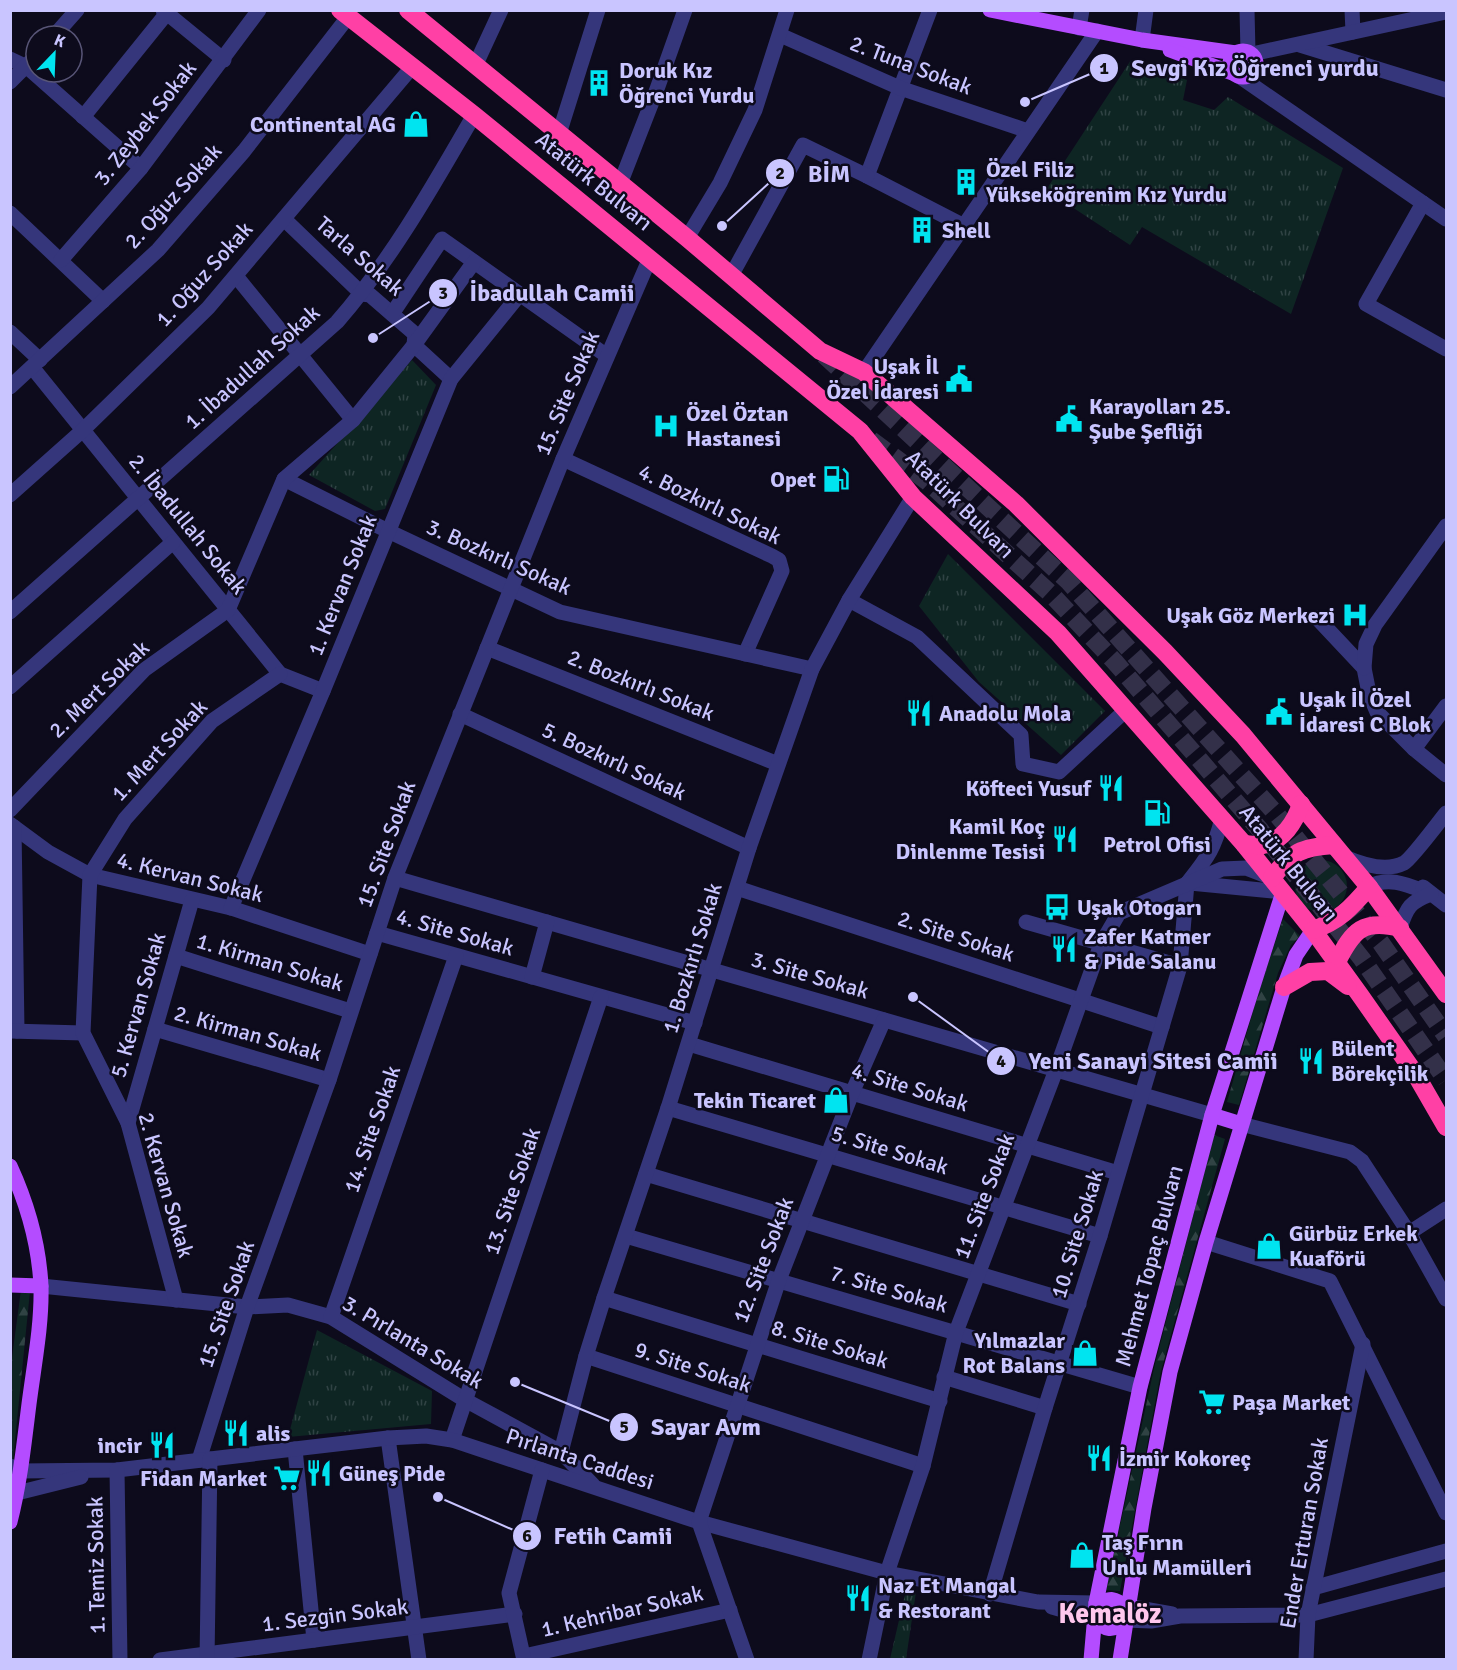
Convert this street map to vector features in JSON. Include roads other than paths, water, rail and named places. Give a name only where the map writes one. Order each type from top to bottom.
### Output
[{"type":"highway","name":"Atatürk Bulvarı","points":[[408,10],[687,238],[820,351],[864,372],[1025,512],[1165,652],[1242,735],[1369,887],[1446,994]]},
{"type":"highway","name":"Atatürk Bulvarı","points":[[344,14],[474,115],[860,431],[913,497],[1058,633],[1244,844],[1337,962],[1416,1075],[1446,1127]]},
{"type":"highway","points":[[1244,844],[1262,846],[1283,835],[1292,824],[1301,804]]},
{"type":"highway","points":[[1277,885],[1283,863],[1297,851],[1315,846],[1339,851]]},
{"type":"highway","points":[[1313,930],[1331,924],[1346,912],[1369,887]]},
{"type":"highway","points":[[1337,962],[1345,946],[1360,929],[1384,924],[1400,928]]},
{"type":"highway","points":[[1284,987],[1310,972],[1328,971],[1360,995]]},
{"type":"main road","points":[[990,10],[1015,13],[1142,40],[1245,53],[1256,63],[1256,68],[1249,76],[1237,75],[1142,40]]},
{"type":"main road","points":[[1237,75],[1231,63],[1245,53]]},
{"type":"main road","name":"Mehmet Topaç Bulvarı","points":[[1091,1659],[1095,1611],[1140,1387],[1212,1115],[1277,885]]},
{"type":"main road","points":[[1120,1659],[1126,1613],[1170,1372],[1206,1242],[1284,987],[1296,955],[1313,930]]},
{"type":"main road","points":[[1212,1115],[1242,1124]]},
{"type":"main road","points":[[10,1166],[17,1180],[34,1236],[41,1286],[40,1316],[10,1522]]},
{"type":"main road","points":[[10,1285],[41,1286]]},
{"type":"main road","points":[[1104,1599],[1114,1599],[1126,1613],[1120,1626],[1111,1629],[1102,1627],[1095,1611],[1104,1599]]},
{"type":"street","name":"3. Zeybek Sokak","points":[[61,260],[141,168],[224,60],[259,10]]},
{"type":"street","points":[[475,66],[501,10]]},
{"type":"street","points":[[559,134],[598,10]]},
{"type":"street","points":[[620,184],[685,10]]},
{"type":"street","points":[[687,238],[720,183],[755,110],[788,10]]},
{"type":"street","points":[[867,176],[930,10]]},
{"type":"street","points":[[1079,28],[1082,10]]},
{"type":"street","points":[[1142,40],[1146,10]]},
{"type":"street","points":[[1247,10],[1245,53],[1353,32],[1394,17],[1446,12]]},
{"type":"street","points":[[1352,10],[1353,32]]},
{"type":"street","points":[[64,24],[74,11]]},
{"type":"street","points":[[83,117],[165,12],[224,60]]},
{"type":"street","name":"2. Oğuz Sokak","points":[[10,387],[158,250],[244,151],[344,14]]},
{"type":"street","points":[[864,372],[1097,32]]},
{"type":"street","name":"2. Tuna Sokak","points":[[780,35],[900,88],[1028,131]]},
{"type":"street","points":[[1297,44],[1446,90]]},
{"type":"street","name":"1. Oğuz Sokak","points":[[10,495],[83,430],[208,308],[413,66]]},
{"type":"street","points":[[10,82],[24,68]]},
{"type":"street","points":[[1237,75],[1446,219]]},
{"type":"street","points":[[52,84],[83,117],[141,168]]},
{"type":"street","name":"1. İbadullah Sokak","points":[[10,612],[337,322],[362,294],[422,205],[474,115]]},
{"type":"street","points":[[731,276],[803,145],[964,225]]},
{"type":"street","points":[[1423,203],[1366,304],[1446,349]]},
{"type":"street","points":[[10,213],[103,301]]},
{"type":"street","name":"Tarla Sokak","points":[[284,219],[362,294],[370,295],[416,334],[414,345],[451,379]]},
{"type":"street","points":[[392,314],[442,239],[607,357]]},
{"type":"street","name":"15. Site Sokak","points":[[207,1657],[205,1460],[248,1306],[329,1080],[395,878],[563,459],[650,258]]},
{"type":"street","points":[[228,610],[284,479],[353,420],[414,345],[474,262]]},
{"type":"street","points":[[236,276],[353,420]]},
{"type":"street","name":"1. Kervan Sokak","points":[[231,908],[451,379],[520,294]]},
{"type":"street","name":"2. İbadullah Sokak","points":[[10,332],[36,363],[83,430],[280,674],[323,691]]},
{"type":"street","name":"4. Bozkırlı Sokak","points":[[563,459],[779,560],[782,571],[745,654]]},
{"type":"street","name":"3. Bozkırlı Sokak","points":[[284,479],[560,612],[812,669]]},
{"type":"street","name":"1. Bozkırlı Sokak","points":[[561,1452],[586,1356],[689,1044],[748,848],[812,669],[849,600],[913,497]]},
{"type":"street","points":[[1446,526],[1375,625],[1366,644],[1364,668],[1369,693],[1377,712],[1446,775]]},
{"type":"street","points":[[10,687],[173,542]]},
{"type":"street","points":[[849,600],[917,637],[1021,735],[1023,764],[1059,772],[1126,710]]},
{"type":"street","name":"2. Mert Sokak","points":[[10,810],[144,670],[228,610]]},
{"type":"street","points":[[1317,618],[1364,668]]},
{"type":"street","name":"2. Bozkırlı Sokak","points":[[488,648],[778,764]]},
{"type":"street","name":"1. Mert Sokak","points":[[90,875],[125,819],[212,722],[280,674]]},
{"type":"street","points":[[1414,748],[1446,706]]},
{"type":"street","name":"5. Bozkırlı Sokak","points":[[460,714],[748,848]]},
{"type":"street","points":[[1339,851],[1359,863],[1375,866],[1405,862],[1446,813]]},
{"type":"street","points":[[1187,883],[1208,857],[1216,841],[1222,818]]},
{"type":"street","points":[[12,825],[14,1031],[83,1033]]},
{"type":"street","name":"4. Kervan Sokak","points":[[12,825],[48,852],[90,875],[231,908],[370,954]]},
{"type":"street","points":[[1405,862],[1406,873],[1446,905]]},
{"type":"street","name":"11. Site Sokak","points":[[868,1659],[887,1573],[923,1466],[956,1332],[1028,1146],[1101,944],[1119,913],[1222,869],[1246,868],[1277,885]]},
{"type":"street","name":"2. Kervan Sokak","points":[[90,875],[83,1033],[128,1123],[176,1300]]},
{"type":"street","name":"3. Site Sokak","points":[[395,878],[1212,1115]]},
{"type":"street","points":[[1369,887],[1377,882],[1396,881],[1431,894]]},
{"type":"street","name":"10. Site Sokak","points":[[990,1593],[1180,966],[1187,883]]},
{"type":"street","name":"2. Site Sokak","points":[[737,888],[1162,1027]]},
{"type":"street","points":[[1400,928],[1411,903],[1431,894]]},
{"type":"street","name":"5. Kervan Sokak","points":[[128,1123],[192,900]]},
{"type":"street","points":[[532,977],[547,922]]},
{"type":"street","points":[[1026,922],[1180,966]]},
{"type":"street","name":"4. Site Sokak","points":[[377,933],[695,1023]]},
{"type":"street","name":"1. Kirman Sokak","points":[[176,956],[350,1011]]},
{"type":"street","name":"14. Site Sokak","points":[[331,1317],[456,956]]},
{"type":"street","name":"13. Site Sokak","points":[[452,1440],[601,997]]},
{"type":"street","name":"12. Site Sokak","points":[[699,1522],[779,1280],[852,1093],[884,1020]]},
{"type":"street","name":"2. Kirman Sokak","points":[[155,1029],[329,1080]]},
{"type":"street","name":"4. Site Sokak","points":[[689,1044],[1118,1173]]},
{"type":"street","name":"5. Site Sokak","points":[[668,1108],[1100,1236]]},
{"type":"street","points":[[1242,1124],[1350,1152],[1362,1161],[1409,1233],[1446,1299]]},
{"type":"street","points":[[646,1173],[1079,1304]]},
{"type":"street","points":[[1409,1233],[1446,1209]]},
{"type":"street","name":"7. Site Sokak","points":[[626,1236],[1140,1387]]},
{"type":"street","points":[[1206,1242],[1329,1281],[1363,1344],[1446,1513]]},
{"type":"street","name":"3. Pırlanta Sokak","points":[[41,1286],[248,1306],[288,1305],[331,1317],[465,1400],[561,1452],[595,1487]]},
{"type":"street","name":"8. Site Sokak","points":[[604,1298],[939,1401]]},
{"type":"street","name":"Ender Erturan Sokak","points":[[1306,1659],[1308,1615],[1363,1344]]},
{"type":"street","name":"9. Site Sokak","points":[[586,1356],[923,1466]]},
{"type":"street","points":[[944,1377],[1045,1408]]},
{"type":"street","name":"Pırlanta Caddesi","points":[[16,1469],[109,1471],[388,1438],[426,1436],[452,1440],[699,1522],[887,1573],[1095,1611]]},
{"type":"street","points":[[388,1438],[419,1659]]},
{"type":"street","points":[[295,1449],[314,1640]]},
{"type":"street","points":[[524,1658],[509,1593],[542,1470]]},
{"type":"street","name":"Pırlanta Caddesi","points":[[14,1496],[109,1471]]},
{"type":"street","name":"1. Temiz Sokak","points":[[109,1471],[120,1659]]},
{"type":"street","points":[[699,1522],[747,1659]]},
{"type":"street","points":[[1313,1588],[1446,1551]]},
{"type":"street","points":[[1126,1613],[1151,1621],[1180,1616],[1308,1615],[1446,1579]]},
{"type":"street","name":"1. Kehribar Sokak","points":[[524,1658],[730,1610]]},
{"type":"street","name":"1. Sezgin Sokak","points":[[160,1659],[207,1657],[314,1640],[515,1614]]},
{"type":"tunnel","points":[[824,355],[1069,582],[1278,816],[1381,943],[1446,1036]]},
{"type":"tunnel","points":[[871,440],[928,482],[1051,594],[1115,662],[1261,831],[1362,959],[1446,1080]]},
{"type":"place","name":"Doruk Kız Öğrenci Yurdu","points":[[599,83]]},
{"type":"place","name":"Sevgi Kız Öğrenci yurdu","points":[[1025,102]]},
{"type":"place","name":"Continental AG","points":[[416,124]]},
{"type":"place","name":"Özel Filiz Yükseköğrenim Kız Yurdu","points":[[966,182]]},
{"type":"place","name":"BİM","points":[[722,226]]},
{"type":"place","name":"Shell","points":[[922,230]]},
{"type":"place","name":"İbadullah Camii","points":[[373,338]]},
{"type":"place","name":"Uşak İl Özel İdaresi","points":[[959,379]]},
{"type":"place","name":"Karayolları 25. Şube Şefliği","points":[[1069,419]]},
{"type":"place","name":"Özel Öztan Hastanesi","points":[[666,426]]},
{"type":"place","name":"Opet","points":[[836,479]]},
{"type":"place","name":"Uşak Göz Merkezi","points":[[1355,615]]},
{"type":"place","name":"Uşak İl Özel İdaresi C Blok","points":[[1279,712]]},
{"type":"place","name":"Anadolu Mola","points":[[919,713]]},
{"type":"place","name":"Köfteci Yusuf","points":[[1111,788]]},
{"type":"place","name":"Petrol Ofisi","points":[[1157,813]]},
{"type":"place","name":"Kamil Koç Dinlenme Tesisi","points":[[1065,839]]},
{"type":"place","name":"Uşak Otogarı","points":[[1057,907]]},
{"type":"place","name":"Zafer Katmer & Pide Salanu","points":[[1064,949]]},
{"type":"place","name":"Yeni Sanayi Sitesi Camii","points":[[913,997]]},
{"type":"place","name":"Bülent Börekçilik","points":[[1311,1061]]},
{"type":"place","name":"Tekin Ticaret","points":[[836,1100]]},
{"type":"place","name":"Gürbüz Erkek Kuaförü","points":[[1269,1246]]},
{"type":"place","name":"Yılmazlar Rot Balans","points":[[1085,1353]]},
{"type":"place","name":"Sayar Avm","points":[[515,1382]]},
{"type":"place","name":"Paşa Market","points":[[1212,1402]]},
{"type":"place","name":"alis","points":[[236,1433]]},
{"type":"place","name":"incir","points":[[162,1445]]},
{"type":"place","name":"İzmir Kokoreç","points":[[1099,1458]]},
{"type":"place","name":"Güneş Pide","points":[[319,1473]]},
{"type":"place","name":"Fidan Market","points":[[287,1478]]},
{"type":"place","name":"Fetih Camii","points":[[438,1497]]},
{"type":"place","name":"Taş Fırın Unlu Mamülleri","points":[[1082,1555]]},
{"type":"place","name":"Naz Et Mangal & Restorant","points":[[858,1598]]},
{"type":"district","name":"Kemalöz","points":[[1110,1614]]}]
